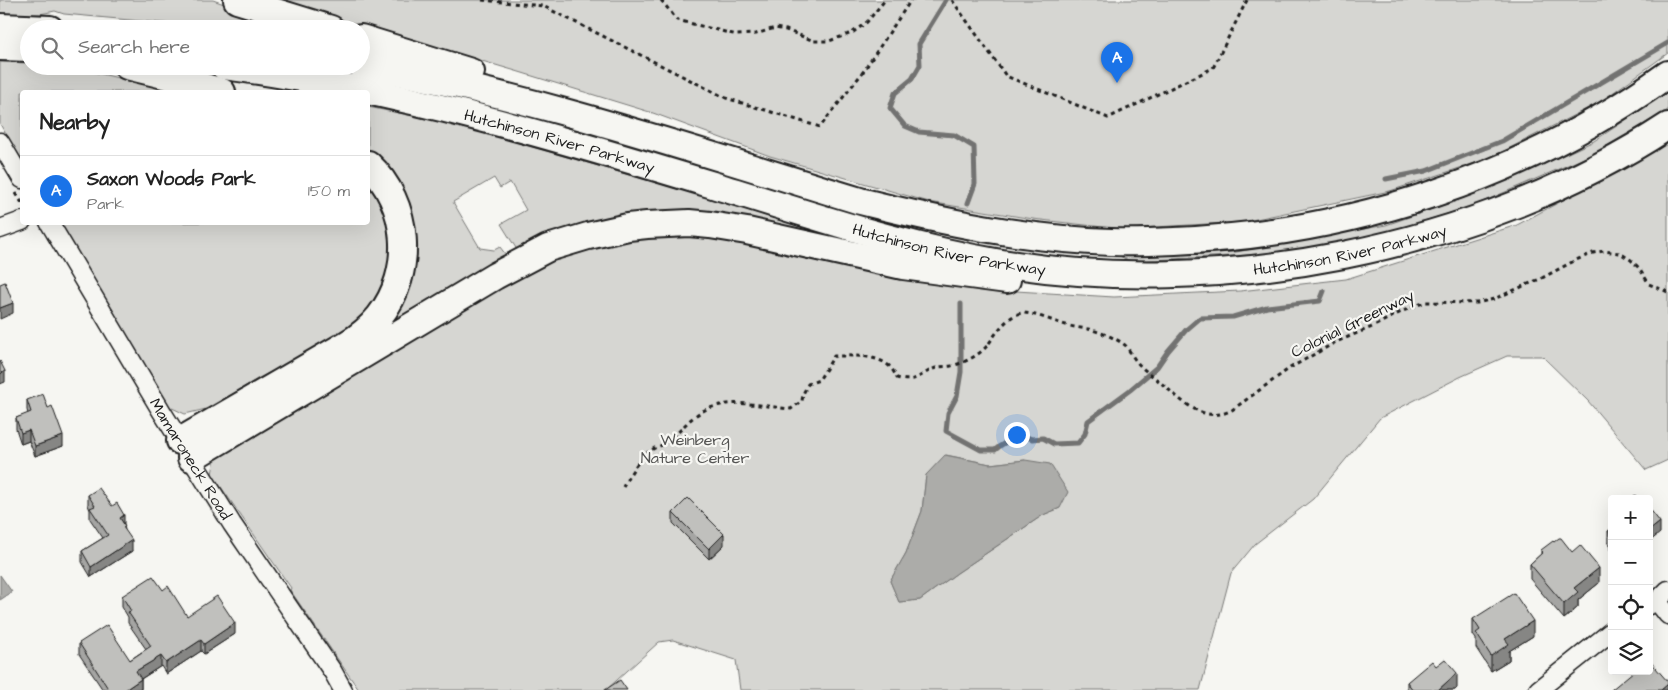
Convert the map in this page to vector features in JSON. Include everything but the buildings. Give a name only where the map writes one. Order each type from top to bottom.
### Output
[{"type":"highway","points":[[237,0],[302,20]]},
{"type":"highway","points":[[0,27],[20,28]]},
{"type":"highway","points":[[370,41],[537,92],[616,127]]},
{"type":"highway","points":[[0,47],[20,48]]},
{"type":"highway","name":"Hutchinson River Parkway","points":[[370,67],[502,95],[616,127],[860,201],[972,227],[1036,236],[1113,242],[1199,240],[1256,235],[1314,226],[1372,213],[1425,197],[1502,167],[1558,142],[1610,112],[1668,74]]},
{"type":"highway","points":[[164,75],[215,90]]},
{"type":"highway","name":"Hutchinson River Parkway","points":[[275,75],[361,90]]},
{"type":"highway","name":"Hutchinson River Parkway","points":[[370,92],[473,115],[584,146],[887,237],[969,257],[1055,270],[1112,273],[1169,274],[1226,271],[1339,257],[1395,244],[1450,229],[1553,188],[1609,161],[1668,126]]},
{"type":"highway","points":[[185,450],[359,337],[386,308],[400,275],[403,238],[398,212],[388,189],[370,166]]},
{"type":"highway","points":[[185,450],[530,257],[569,241],[628,227],[689,224],[727,228],[763,234],[903,266],[1015,281],[1092,283],[1169,274]]},
{"type":"street","points":[[0,142],[20,176]]},
{"type":"street","points":[[0,229],[20,223]]},
{"type":"street","name":"Mamaroneck Road","points":[[51,225],[185,450],[261,567],[333,672],[343,690]]},
{"type":"street","points":[[1658,599],[1668,615]]},
{"type":"street","points":[[1538,690],[1608,634]]},
{"type":"path","points":[[482,0],[542,6],[726,98],[820,127],[862,72],[911,0]]},
{"type":"path","points":[[661,0],[677,20],[737,35],[756,34],[775,28],[786,30],[814,41],[829,41],[852,33],[867,22],[885,0]]},
{"type":"path","points":[[952,0],[1006,76],[1108,118],[1213,68],[1247,0]]},
{"type":"path","name":"Colonial Greenway","points":[[623,487],[630,472],[652,449],[664,445],[689,421],[704,410],[726,404],[756,404],[791,409],[802,401],[808,384],[819,380],[834,356],[875,359],[889,365],[897,378],[907,381],[920,377],[936,368],[971,359],[986,347],[996,332],[1020,313],[1030,313],[1068,326],[1108,336],[1126,346],[1137,362],[1175,396],[1196,411],[1210,415],[1224,414],[1249,399],[1290,368],[1336,342],[1372,327],[1402,311],[1425,302],[1477,303],[1494,299],[1542,278],[1576,260],[1604,251],[1620,254],[1631,260],[1640,269],[1649,284],[1668,292]]},
{"type":"green space","points":[[0,0],[213,0],[268,20],[130,20],[64,14],[55,11],[40,14],[0,15]]},
{"type":"green space","points":[[275,0],[1668,0],[1668,53],[1600,102],[1490,158],[1390,191],[1242,222],[1120,229],[1033,219],[929,202],[770,156],[653,113],[370,28],[370,20],[343,20]]},
{"type":"green space","points":[[0,62],[20,63],[20,75],[106,75],[170,90],[20,90],[20,159],[0,124]]},
{"type":"green space","points":[[1668,92],[1668,110],[1591,155],[1473,206],[1372,237],[1270,254],[1131,261],[1119,256],[1236,252],[1386,225],[1461,199],[1594,141]]},
{"type":"green space","points":[[370,107],[450,123],[716,200],[839,239],[753,224],[519,253],[501,224],[526,210],[510,182],[500,188],[494,178],[453,202],[480,248],[494,250],[500,247],[509,259],[453,293],[384,327],[412,271],[370,158]]},
{"type":"green space","name":"Weinberg Nature Center","points":[[1668,141],[1668,460],[1646,470],[1588,401],[1542,356],[1507,356],[1460,377],[1380,418],[1313,499],[1255,544],[1231,573],[1200,690],[740,690],[736,660],[673,640],[659,642],[606,690],[359,690],[212,474],[215,458],[510,275],[559,255],[620,237],[671,234],[732,238],[837,260],[1016,291],[1114,297],[1240,291],[1346,279],[1517,225],[1628,165]],"holes":[[[946,455],[990,464],[1025,460],[1060,508],[1043,515],[920,600],[899,602],[890,581],[906,553],[922,511],[926,475]]]},
{"type":"green space","points":[[370,179],[395,222],[393,265],[380,299],[347,333],[257,379],[210,408],[185,414],[170,407],[60,225],[370,225]]},
{"type":"shaded area","points":[[945,455],[990,464],[1025,460],[1050,464],[1068,492],[1060,508],[1043,515],[920,600],[899,602],[890,581],[906,553],[922,511],[926,475]]},
{"type":"shaded area","points":[[0,575],[12,592],[0,600]]},
{"type":"waterway","points":[[946,0],[919,44],[920,65],[912,79],[895,93],[890,108],[905,126],[919,132],[954,135],[974,147],[975,184],[968,203]]},
{"type":"waterway","points":[[1386,179],[1426,171],[1502,141],[1668,43]]},
{"type":"waterway","points":[[961,304],[961,372],[957,396],[948,413],[946,431],[981,450],[995,450],[1019,434],[1032,439],[1043,438],[1054,444],[1078,443],[1085,434],[1088,421],[1157,367],[1186,330],[1200,318],[1233,317],[1267,307],[1320,301],[1324,291]]},
{"type":"place","name":"Saxon Woods Park","points":[[1117,83]]}]
